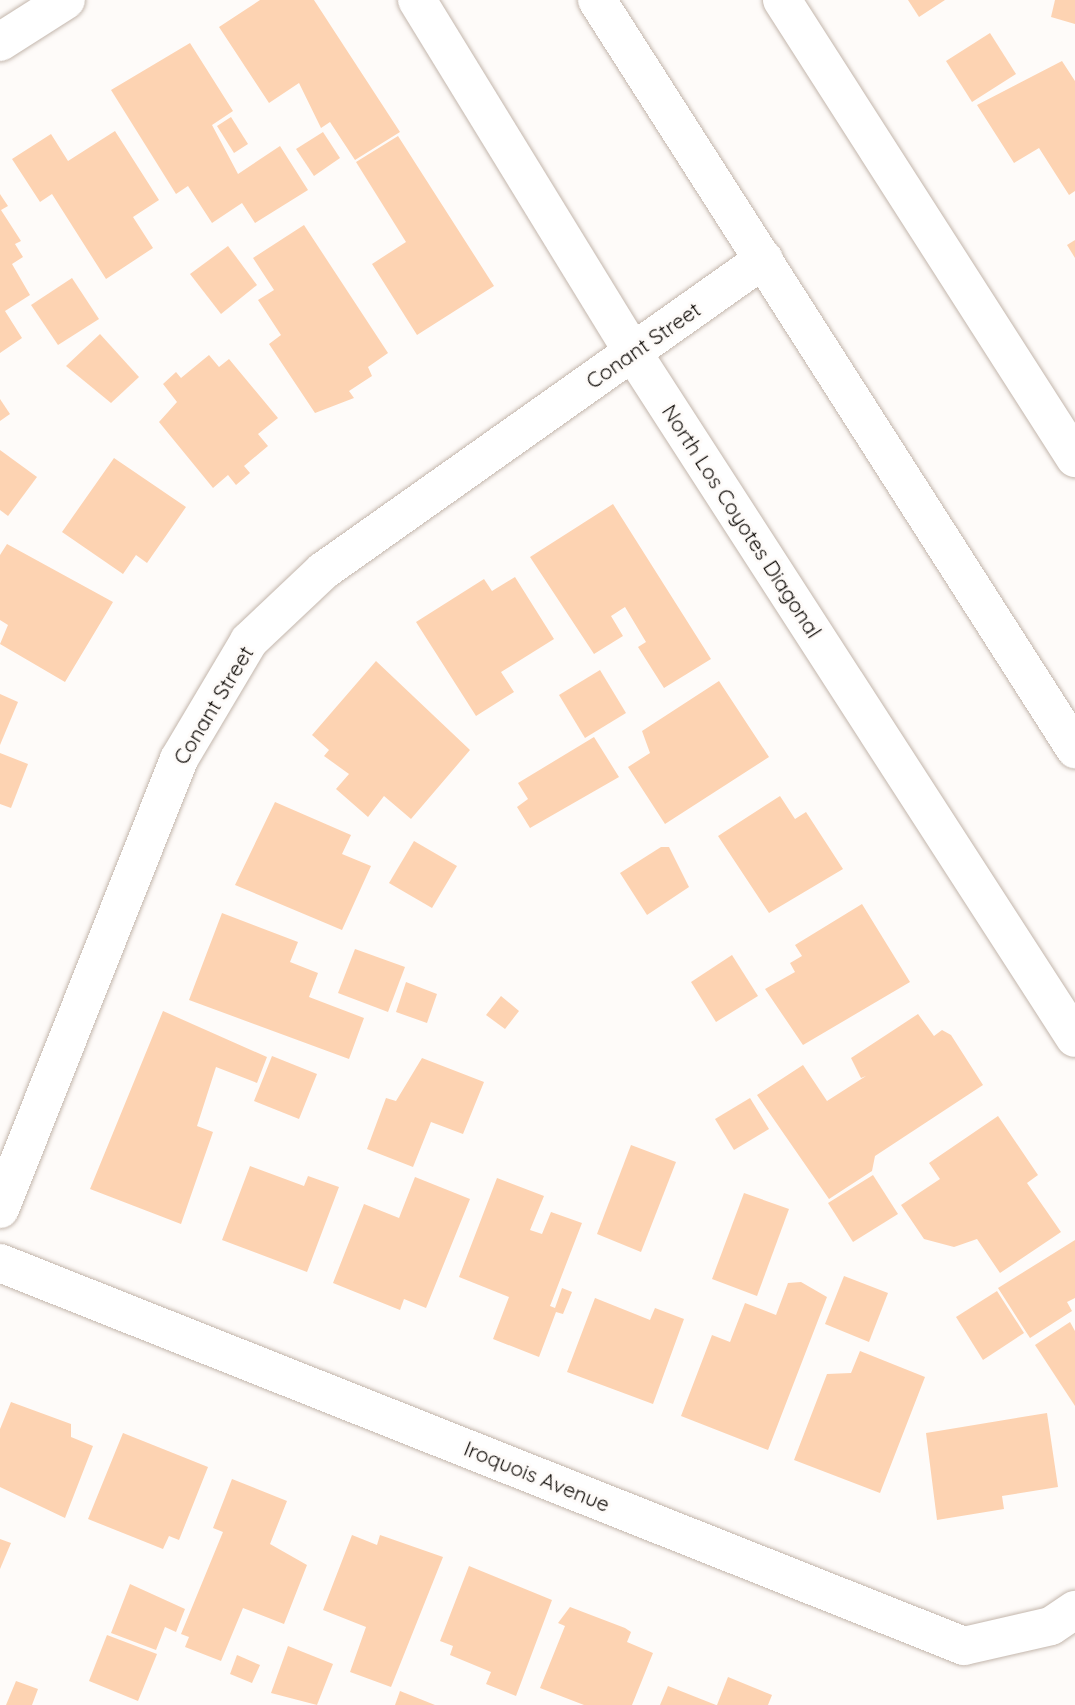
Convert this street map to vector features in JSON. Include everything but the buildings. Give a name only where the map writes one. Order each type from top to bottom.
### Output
[{"type":"street","points":[[0,42],[65,0]]},
{"type":"street","name":"North Los Coyotes Diagonal","points":[[417,0],[633,353],[1075,1038]]},
{"type":"street","points":[[597,0],[1075,749]]},
{"type":"street","points":[[782,0],[1075,458]]},
{"type":"street","name":"Conant Street","points":[[0,1209],[178,759],[249,641],[323,571],[764,259]]},
{"type":"street","name":"Iroquois Avenue","points":[[0,1263],[964,1646],[1051,1626],[1075,1610]]}]
